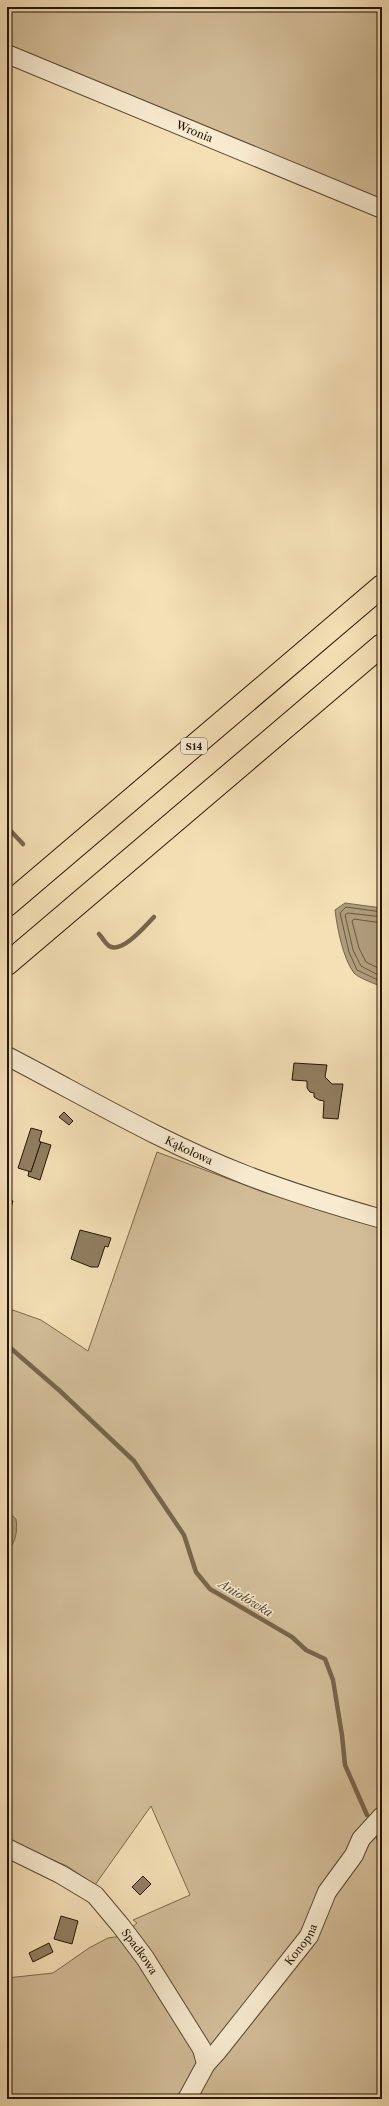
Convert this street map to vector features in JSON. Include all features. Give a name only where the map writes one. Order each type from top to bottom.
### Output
[{"type":"highway","name":"S14","points":[[7,905],[382,586]]},
{"type":"highway","points":[[7,964],[382,645]]},
{"type":"street","name":"Wronia","points":[[7,54],[382,209]]},
{"type":"street","name":"Kąkolowa","points":[[7,1056],[172,1142],[218,1163],[279,1188],[382,1219]]},
{"type":"street","name":"Konopna","points":[[206,2064],[309,1936],[327,1892],[347,1866],[361,1839],[382,1816]]},
{"type":"street","name":"Spadkowa","points":[[7,1848],[60,1874],[95,1895],[118,1922],[144,1958],[202,2049],[206,2064]]},
{"type":"street","points":[[187,2099],[206,2064]]},
{"type":"shaded area","points":[[7,7],[382,7],[382,200],[7,45]]},
{"type":"shaded area","points":[[157,1152],[263,1192],[382,1228],[382,2099],[7,2099],[7,1978],[53,1973],[89,1948],[108,1938],[122,1936],[137,1923],[133,1920],[190,1895],[151,1806],[95,1885],[67,1866],[35,1853],[7,1838],[7,1653],[9,1648],[7,1646],[7,1308],[41,1320],[88,1351]]},
{"type":"water","points":[[345,903],[382,908],[382,987],[363,979],[354,973],[350,967],[339,934],[335,910]]},
{"type":"water","points":[[7,1511],[16,1519],[17,1529],[14,1541],[7,1553]]},
{"type":"building","points":[[294,1063],[327,1065],[325,1077],[332,1084],[343,1084],[338,1119],[323,1118],[324,1101],[314,1097],[314,1093],[310,1092],[307,1088],[307,1081],[292,1080]]},
{"type":"building","points":[[64,1112],[73,1121],[69,1125],[59,1117]]},
{"type":"building","points":[[31,1128],[42,1131],[39,1141],[41,1142],[31,1172],[18,1168]]},
{"type":"building","points":[[41,1142],[51,1145],[40,1180],[28,1176],[29,1171],[31,1172]]},
{"type":"building","points":[[7,1199],[13,1201],[10,1210],[7,1209]]},
{"type":"building","points":[[80,1230],[111,1238],[108,1247],[105,1246],[98,1267],[91,1267],[71,1259]]},
{"type":"building","points":[[143,1876],[151,1884],[140,1895],[132,1887]]},
{"type":"building","points":[[61,1916],[78,1921],[72,1944],[54,1939]]},
{"type":"building","points":[[49,1943],[53,1952],[33,1962],[29,1953]]},
{"type":"waterway","points":[[7,827],[23,844]]},
{"type":"waterway","points":[[99,934],[109,946],[120,946],[133,938],[154,917]]},
{"type":"waterway","name":"Aniołówka","points":[[7,1345],[60,1391],[134,1461],[184,1535],[196,1572],[210,1589],[292,1637],[306,1650],[325,1659],[333,1680],[342,1735],[345,1765],[367,1815]]},
{"type":"waterway","name":"Aniołówka","points":[[378,1838],[382,1846]]}]
